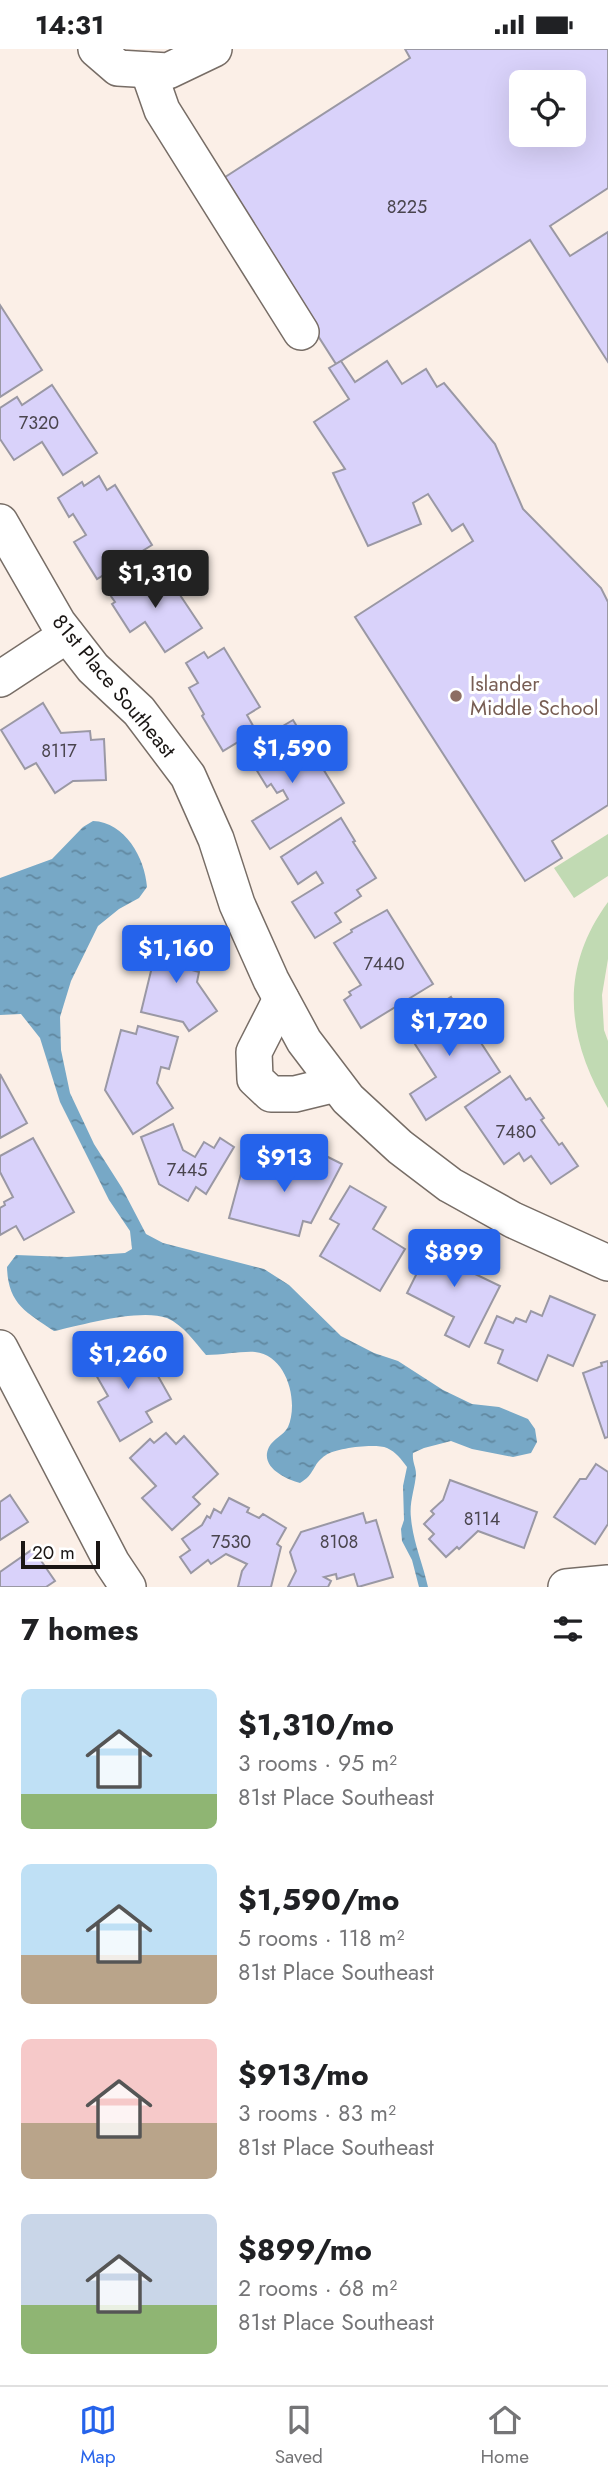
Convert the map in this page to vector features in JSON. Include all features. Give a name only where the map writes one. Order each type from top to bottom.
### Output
[{"type":"street","points":[[96,49],[118,68],[168,71],[214,50]]},
{"type":"street","points":[[148,70],[162,110],[302,332]]},
{"type":"street","name":"81st Place Southeast","points":[[0,522],[58,623],[93,668],[139,711],[188,776],[216,839],[237,904],[282,999],[304,1041],[348,1099],[400,1147],[450,1185],[513,1220],[608,1263]]},
{"type":"street","points":[[0,679],[67,635]]},
{"type":"street","points":[[282,999],[254,1052],[255,1079],[271,1094],[295,1094],[336,1084]]},
{"type":"street","points":[[0,1349],[112,1563],[128,1587]]},
{"type":"street","points":[[566,1587],[608,1583]]},
{"type":"green space","points":[[608,834],[608,876],[574,898],[554,868]]},
{"type":"green space","points":[[608,902],[608,959],[602,995],[604,1030],[608,1041],[608,1108],[584,1057],[574,1005],[575,979],[581,953]]},
{"type":"water","points":[[93,821],[115,828],[131,843],[142,865],[147,887],[139,898],[119,909],[98,926],[71,981],[60,1017],[61,1050],[70,1093],[94,1144],[122,1188],[146,1234],[163,1243],[264,1269],[289,1285],[341,1336],[374,1353],[398,1361],[443,1390],[472,1404],[499,1407],[528,1419],[535,1429],[537,1442],[531,1453],[513,1457],[472,1449],[451,1441],[413,1453],[416,1474],[411,1518],[428,1587],[419,1587],[412,1560],[402,1541],[403,1486],[407,1467],[393,1452],[387,1448],[365,1446],[331,1452],[318,1462],[309,1476],[300,1483],[281,1475],[271,1466],[267,1454],[269,1447],[288,1427],[292,1405],[288,1381],[275,1361],[255,1352],[206,1355],[178,1325],[156,1315],[127,1316],[54,1331],[20,1306],[11,1290],[7,1267],[16,1255],[67,1257],[125,1253],[132,1249],[130,1231],[109,1200],[60,1102],[40,1038],[21,1014],[0,1015],[0,878],[52,859],[83,827]]},
{"type":"building","points":[[405,49],[608,49],[608,188],[550,226],[570,256],[608,232],[608,362],[530,240],[336,364],[219,181],[410,58]]},
{"type":"building","points":[[0,305],[42,370],[0,397]]},
{"type":"building","points":[[341,361],[355,382],[387,361],[402,384],[426,369],[437,387],[444,383],[495,444],[523,509],[601,588],[608,602],[608,805],[552,841],[562,858],[525,881],[355,617],[473,541],[463,524],[452,531],[428,494],[413,503],[421,524],[368,546],[333,473],[345,469],[314,422],[349,399],[329,368]]},
{"type":"building","points":[[52,385],[97,453],[63,475],[42,442],[14,460],[0,439],[0,408],[17,397],[22,405]]},
{"type":"building","points":[[99,476],[107,490],[115,485],[152,545],[97,579],[74,542],[86,535],[73,514],[69,517],[58,498],[82,482],[84,486]]},
{"type":"building","points":[[135,574],[144,588],[166,574],[202,628],[165,652],[145,622],[130,632],[112,604],[115,602],[108,592]]},
{"type":"building","points":[[224,648],[260,707],[247,715],[256,731],[223,751],[189,688],[198,683],[186,663],[204,652],[208,658]]},
{"type":"building","points":[[43,703],[61,733],[90,731],[91,740],[104,739],[106,780],[73,781],[55,793],[36,763],[25,769],[1,730]]},
{"type":"building","points":[[293,720],[344,803],[270,849],[252,821],[288,799],[283,790],[277,793],[271,784],[267,787],[246,753]]},
{"type":"building","points":[[341,818],[376,878],[357,890],[361,896],[335,913],[341,922],[315,938],[292,902],[323,883],[316,872],[298,884],[281,857]]},
{"type":"building","points":[[387,910],[433,984],[361,1028],[344,1000],[351,995],[349,992],[361,985],[334,943]]},
{"type":"building","points":[[160,934],[195,942],[190,961],[194,962],[192,970],[199,972],[197,982],[217,1011],[189,1031],[183,1022],[141,1012]]},
{"type":"building","points":[[451,997],[500,1072],[426,1120],[410,1094],[436,1077],[404,1027]]},
{"type":"building","points":[[138,1026],[178,1037],[169,1069],[161,1067],[157,1083],[173,1108],[133,1134],[105,1090],[121,1030],[136,1034]]},
{"type":"building","points":[[0,1074],[27,1123],[0,1138]]},
{"type":"building","points":[[510,1076],[526,1100],[530,1098],[544,1118],[541,1120],[578,1166],[551,1184],[531,1156],[524,1161],[519,1153],[504,1164],[465,1107]]},
{"type":"building","points":[[173,1124],[183,1150],[195,1157],[204,1142],[214,1148],[220,1138],[234,1147],[206,1194],[196,1187],[188,1201],[159,1184],[141,1137]]},
{"type":"building","points":[[33,1138],[74,1212],[24,1240],[16,1226],[0,1235],[0,1208],[13,1197],[0,1172],[0,1156]]},
{"type":"building","points":[[314,1150],[342,1164],[311,1223],[303,1221],[299,1236],[229,1218],[242,1170],[257,1174],[260,1163],[301,1173]]},
{"type":"building","points":[[350,1186],[386,1207],[373,1229],[405,1249],[380,1291],[320,1256],[339,1224],[330,1219]]},
{"type":"building","points":[[435,1237],[480,1259],[473,1273],[500,1286],[469,1347],[445,1335],[454,1317],[407,1293]]},
{"type":"building","points":[[550,1296],[595,1315],[573,1366],[548,1355],[537,1381],[498,1363],[503,1350],[485,1343],[497,1316],[513,1323],[516,1318],[526,1322],[531,1311],[542,1316]]},
{"type":"building","points":[[111,1348],[117,1359],[134,1350],[148,1373],[154,1369],[171,1399],[146,1412],[152,1422],[120,1441],[98,1402],[108,1396],[88,1361]]},
{"type":"building","points":[[608,1361],[608,1437],[605,1438],[583,1373]]},
{"type":"building","points":[[166,1433],[176,1444],[184,1436],[218,1474],[193,1497],[200,1504],[172,1530],[142,1498],[156,1486],[130,1458],[150,1439],[154,1443]]},
{"type":"building","points":[[596,1464],[608,1472],[608,1524],[595,1544],[554,1517],[580,1479],[586,1479]]},
{"type":"building","points":[[450,1480],[537,1512],[524,1548],[478,1531],[446,1557],[429,1539],[434,1534],[424,1524],[434,1514],[431,1511],[443,1500]]},
{"type":"building","points":[[10,1495],[28,1522],[0,1540],[0,1502]]},
{"type":"building","points":[[229,1498],[249,1508],[247,1512],[259,1518],[263,1514],[286,1528],[277,1544],[281,1547],[271,1587],[238,1587],[242,1571],[247,1564],[226,1554],[211,1564],[208,1560],[191,1573],[180,1557],[190,1550],[182,1539],[202,1525],[207,1516],[210,1518],[214,1509],[221,1513]]},
{"type":"building","points":[[363,1513],[366,1523],[376,1520],[393,1577],[358,1587],[354,1574],[337,1579],[336,1574],[324,1577],[331,1581],[328,1587],[288,1587],[296,1571],[290,1552],[301,1532]]},
{"type":"building","points":[[33,1549],[55,1581],[46,1587],[0,1587],[0,1572]]},
{"type":"place","name":"Islander Middle School","points":[[456,696]]}]
